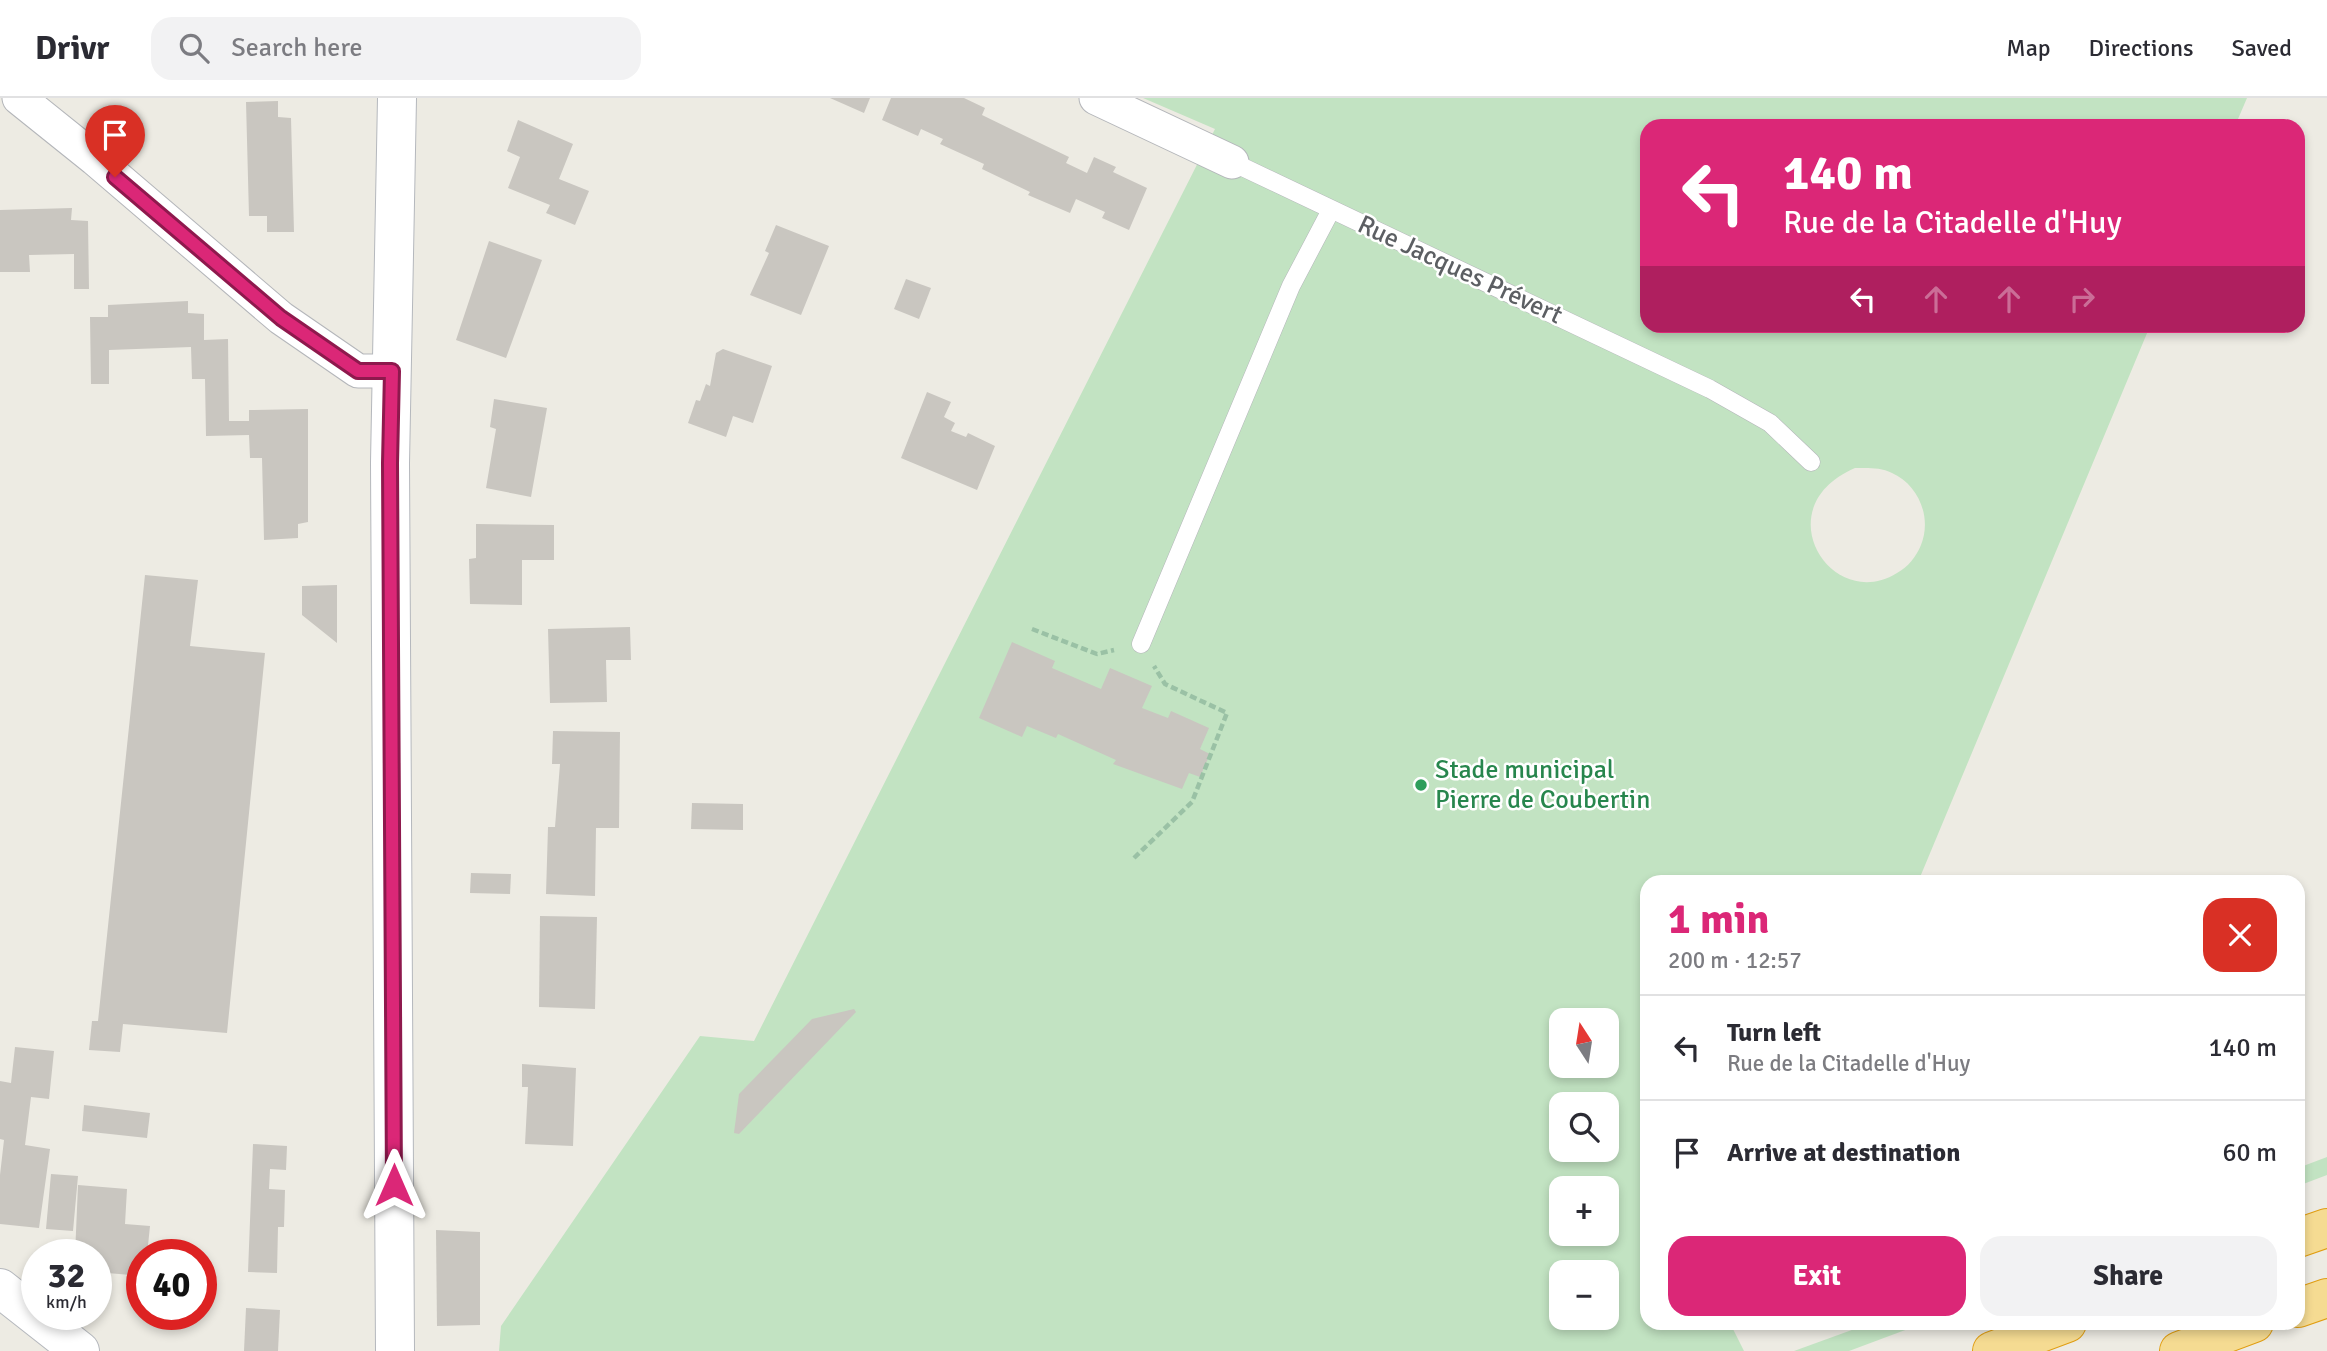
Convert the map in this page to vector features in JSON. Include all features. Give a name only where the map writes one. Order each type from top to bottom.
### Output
[{"type":"highway","points":[[2305,1236],[2327,1228]]},
{"type":"highway","points":[[2305,1306],[2327,1298]]},
{"type":"highway","points":[[1992,1351],[2048,1330]]},
{"type":"highway","points":[[2179,1351],[2234,1330]]},
{"type":"street","points":[[19,98],[281,318],[358,371],[392,371]]},
{"type":"street","points":[[395,1351],[390,463],[397,98]]},
{"type":"street","name":"Rue Jacques Prévert","points":[[1096,98],[1232,162]]},
{"type":"street","points":[[0,1288],[80,1351]]},
{"type":"lane","name":"Rue Jacques Prévert","points":[[1232,162],[1710,389],[1770,423],[1811,462]]},
{"type":"lane","points":[[1141,643],[1291,286],[1332,209]]},
{"type":"path","points":[[1032,629],[1097,654],[1141,643],[1165,684],[1227,713],[1192,802],[1134,858]]},
{"type":"green space","name":"Stade municipal Pierre de Coubertin","points":[[1143,98],[2247,98],[2238,119],[1640,119],[1640,333],[2147,333],[1921,875],[1640,875],[1640,1330],[1734,1330],[1744,1351],[499,1351],[501,1326],[700,1036],[754,1041],[1215,129]],"holes":[[[1855,468],[1887,471],[1901,478],[1921,503],[1925,524],[1921,545],[1908,565],[1897,573],[1873,582],[1850,579],[1831,568],[1817,550],[1811,529],[1814,507],[1828,485]]]},
{"type":"green space","points":[[2327,1157],[2327,1175],[2305,1183],[2305,1165]]},
{"type":"green space","points":[[1852,1330],[1905,1330],[1849,1351],[1794,1351]]},
{"type":"building","points":[[830,98],[870,98],[864,113]]},
{"type":"building","points":[[891,98],[964,98],[985,108],[982,115],[1069,157],[1066,163],[1087,173],[1094,157],[1116,167],[1113,172],[1147,188],[1129,230],[1102,218],[1105,212],[1076,199],[1070,213],[1028,195],[1030,192],[982,169],[984,164],[940,144],[943,139],[921,129],[918,136],[882,120]]},
{"type":"building","points":[[278,101],[278,117],[291,118],[294,232],[267,232],[267,216],[249,216],[246,102]]},
{"type":"building","points":[[518,120],[573,144],[559,179],[589,191],[575,225],[546,213],[550,205],[508,188],[520,157],[507,151]]},
{"type":"building","points":[[72,208],[71,220],[88,221],[89,289],[74,289],[74,254],[29,255],[30,272],[0,272],[0,210]]},
{"type":"building","points":[[776,225],[829,246],[801,315],[750,295],[769,253],[765,251]]},
{"type":"building","points":[[489,241],[542,260],[506,358],[456,340]]},
{"type":"building","points":[[906,279],[931,288],[919,319],[894,309]]},
{"type":"building","points":[[188,301],[188,313],[204,314],[204,340],[228,339],[229,421],[249,421],[249,410],[308,409],[308,522],[298,524],[298,538],[264,540],[262,458],[250,458],[249,435],[206,436],[205,379],[192,379],[191,347],[109,350],[109,384],[91,384],[90,317],[108,317],[108,305]]},
{"type":"building","points":[[723,349],[772,366],[753,423],[733,416],[726,437],[688,423],[696,400],[700,401],[706,384],[710,386],[716,353]]},
{"type":"building","points":[[927,392],[951,402],[944,417],[955,423],[951,431],[966,437],[968,433],[995,446],[977,490],[901,458]]},
{"type":"building","points":[[494,399],[547,408],[531,497],[486,488],[496,429],[490,427]]},
{"type":"building","points":[[476,524],[554,525],[554,560],[522,560],[522,605],[470,604],[469,559],[476,558]]},
{"type":"building","points":[[145,575],[198,580],[190,646],[265,653],[227,1033],[123,1024],[120,1052],[89,1050],[92,1021],[98,1021]]},
{"type":"building","points":[[337,585],[337,643],[302,615],[302,586]]},
{"type":"building","points":[[630,627],[631,660],[606,660],[607,702],[550,703],[548,629]]},
{"type":"building","points":[[1012,642],[1055,661],[1052,668],[1101,689],[1110,668],[1152,686],[1142,708],[1168,718],[1171,711],[1209,728],[1200,749],[1210,754],[1200,777],[1189,773],[1182,789],[1113,764],[1116,760],[1058,734],[1056,738],[1027,726],[1022,737],[979,718]]},
{"type":"building","points":[[553,731],[620,732],[619,828],[596,828],[595,896],[546,894],[548,827],[555,827],[560,764],[552,764]]},
{"type":"building","points":[[692,803],[743,804],[743,830],[691,829]]},
{"type":"building","points":[[471,873],[511,874],[510,894],[470,893]]},
{"type":"building","points":[[540,916],[597,917],[595,1009],[539,1007]]},
{"type":"building","points":[[854,1009],[856,1012],[739,1134],[734,1133],[739,1094],[812,1019]]},
{"type":"building","points":[[15,1047],[54,1051],[49,1099],[31,1097],[25,1145],[50,1149],[39,1228],[0,1224],[0,1175],[4,1140],[0,1139],[0,1081],[11,1083]]},
{"type":"building","points":[[522,1064],[576,1068],[573,1146],[525,1144],[528,1087],[522,1087]]},
{"type":"building","points":[[84,1105],[150,1113],[147,1138],[82,1131]]},
{"type":"building","points":[[253,1144],[287,1146],[286,1170],[270,1169],[269,1189],[285,1190],[284,1227],[278,1227],[277,1273],[248,1272]]},
{"type":"building","points":[[51,1174],[78,1176],[73,1231],[46,1229]]},
{"type":"building","points":[[78,1185],[127,1189],[125,1224],[150,1226],[149,1239],[126,1239],[126,1275],[112,1273],[112,1239],[76,1239]]},
{"type":"building","points":[[436,1230],[480,1232],[480,1325],[437,1326]]},
{"type":"building","points":[[246,1308],[280,1310],[278,1351],[244,1351]]},
{"type":"place","name":"Stade municipal Pierre de Coubertin","points":[[1421,785]]},
{"type":"route","points":[[115,177],[281,318],[358,371],[392,371],[390,463],[394,1185]]}]
